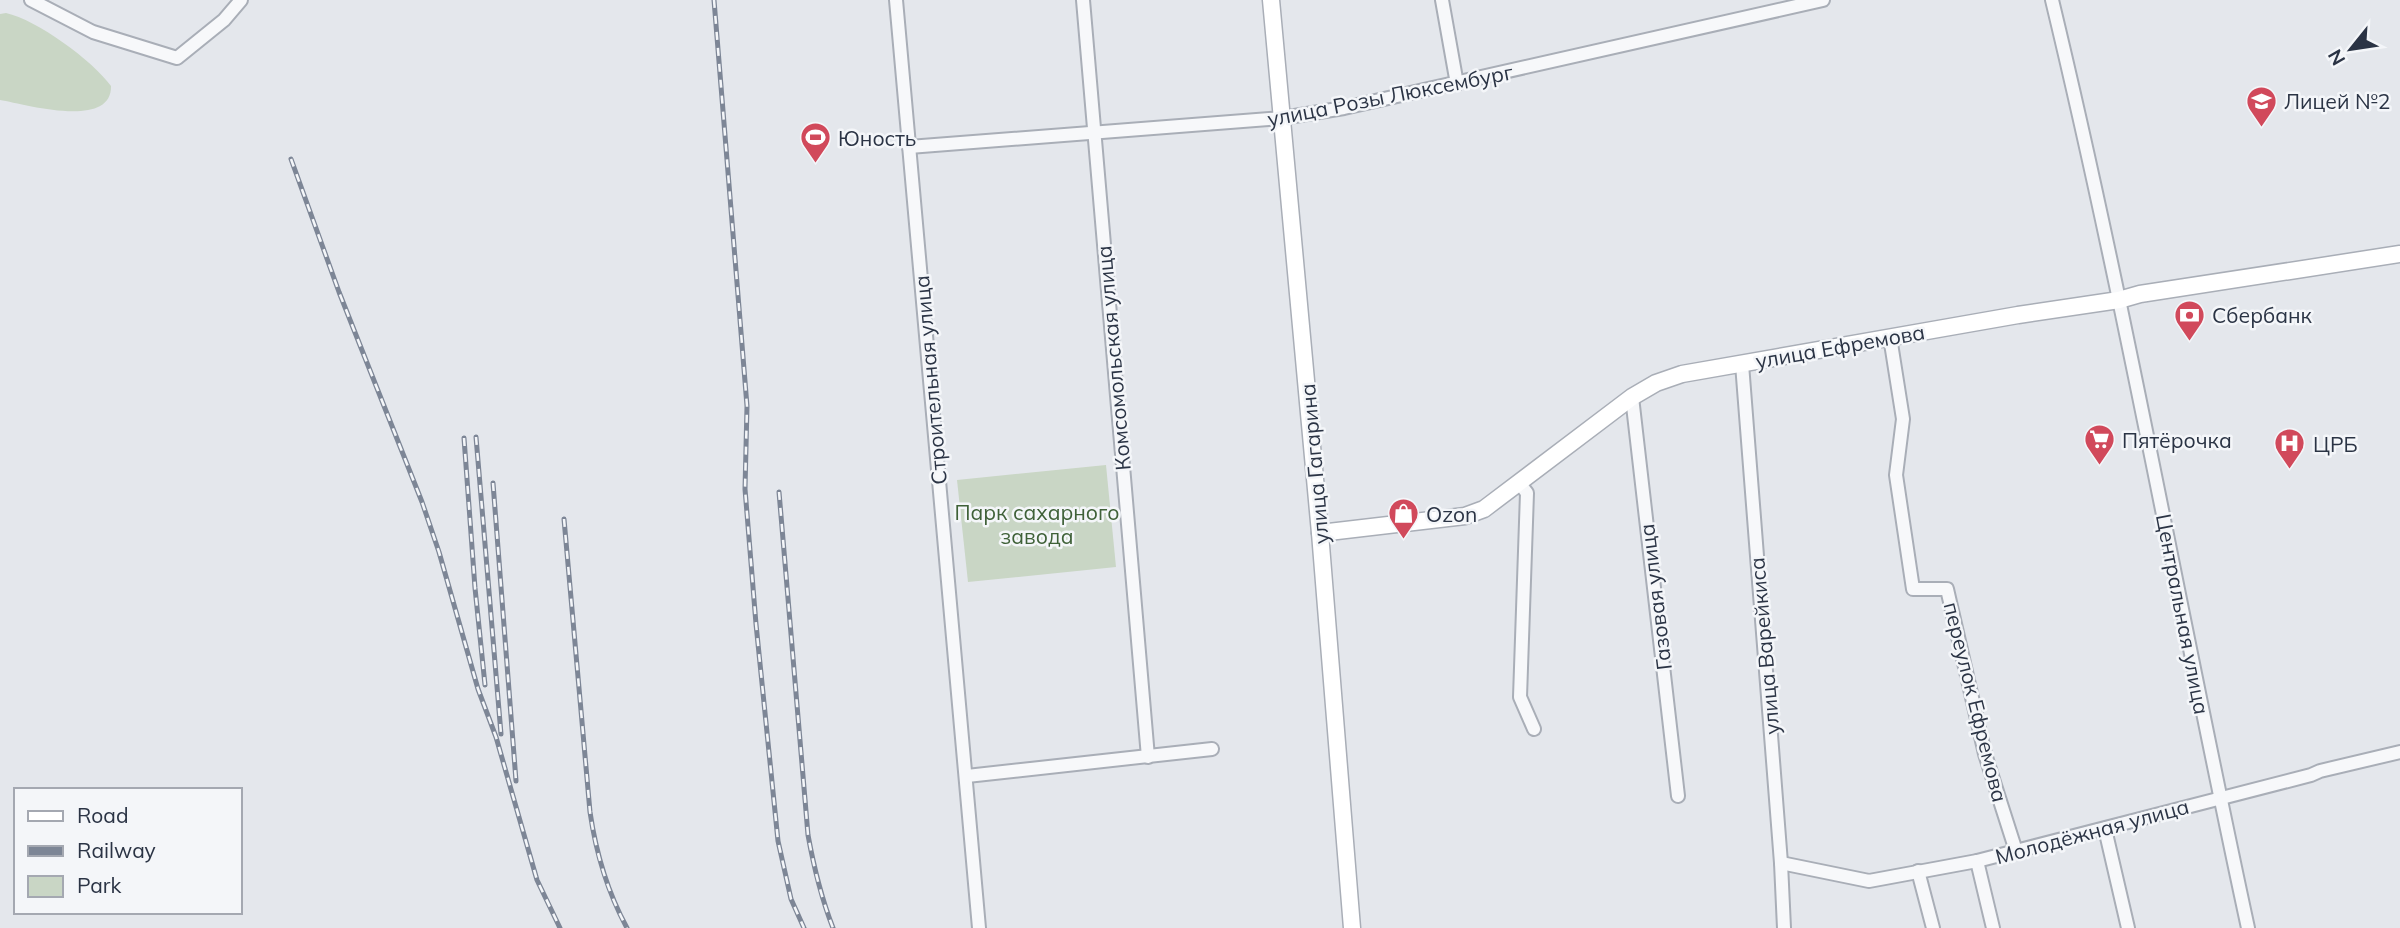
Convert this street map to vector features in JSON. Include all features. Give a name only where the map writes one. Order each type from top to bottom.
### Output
[{"type":"street","points":[[31,0],[93,32],[177,58],[224,20],[241,0]]},
{"type":"street","name":"Строительная улица","points":[[896,0],[979,928]]},
{"type":"street","name":"Комсомольская улица","points":[[1083,0],[1148,757]]},
{"type":"street","name":"улица Гагарина","points":[[1271,0],[1320,533],[1352,928]]},
{"type":"street","points":[[1442,0],[1457,84]]},
{"type":"street","name":"улица Розы Люксембург","points":[[909,147],[1282,118],[1457,84],[1823,0]]},
{"type":"street","name":"Центральная улица","points":[[2052,0],[2119,300],[2248,928]]},
{"type":"street","name":"улица Ефремова","points":[[1320,533],[1465,516],[1484,509],[1632,397],[1656,383],[1682,374],[2119,300],[2140,294],[2400,254]]},
{"type":"street","name":"переулок Ефремова","points":[[1889,337],[1903,419],[1896,475],[1913,589],[1947,589],[1985,754],[2016,851]]},
{"type":"street","name":"улица Варейкиса","points":[[1742,363],[1782,863],[1784,928]]},
{"type":"street","name":"Газовая улица","points":[[1632,397],[1678,796]]},
{"type":"street","points":[[1520,484],[1527,493],[1520,697],[1534,729]]},
{"type":"street","points":[[967,776],[1212,749]]},
{"type":"street","name":"Молодёжная улица","points":[[1782,863],[1869,881],[1977,861],[2400,752]]},
{"type":"street","points":[[2105,829],[2128,928]]},
{"type":"street","points":[[1977,861],[1993,928]]},
{"type":"street","points":[[1918,871],[1933,928]]},
{"type":"green space","points":[[6,13],[48,32],[78,53],[111,86],[108,99],[97,107],[83,111],[46,109],[0,100],[0,14]]},
{"type":"green space","name":"Парк сахарного завода","points":[[1106,465],[1116,567],[968,582],[957,480]]},
{"type":"railway","points":[[714,0],[747,406],[745,489],[756,624],[778,841],[791,899],[804,928]]},
{"type":"railway","points":[[291,159],[339,292],[422,502],[478,689],[496,737],[537,880],[560,928]]},
{"type":"railway","points":[[476,437],[501,734]]},
{"type":"railway","points":[[464,438],[485,685]]},
{"type":"railway","points":[[493,483],[516,781]]},
{"type":"railway","points":[[779,492],[808,835],[818,882],[833,928]]},
{"type":"railway","points":[[564,519],[590,812],[603,872],[627,928]]},
{"type":"place","name":"Лицей №2","points":[[2261,128]]},
{"type":"place","name":"Юность","points":[[815,165]]},
{"type":"place","name":"Сбербанк","points":[[2189,342]]},
{"type":"place","name":"Пятёрочка","points":[[2099,467]]},
{"type":"place","name":"ЦРБ","points":[[2290,471]]},
{"type":"place","name":"Ozon","points":[[1403,541]]}]
